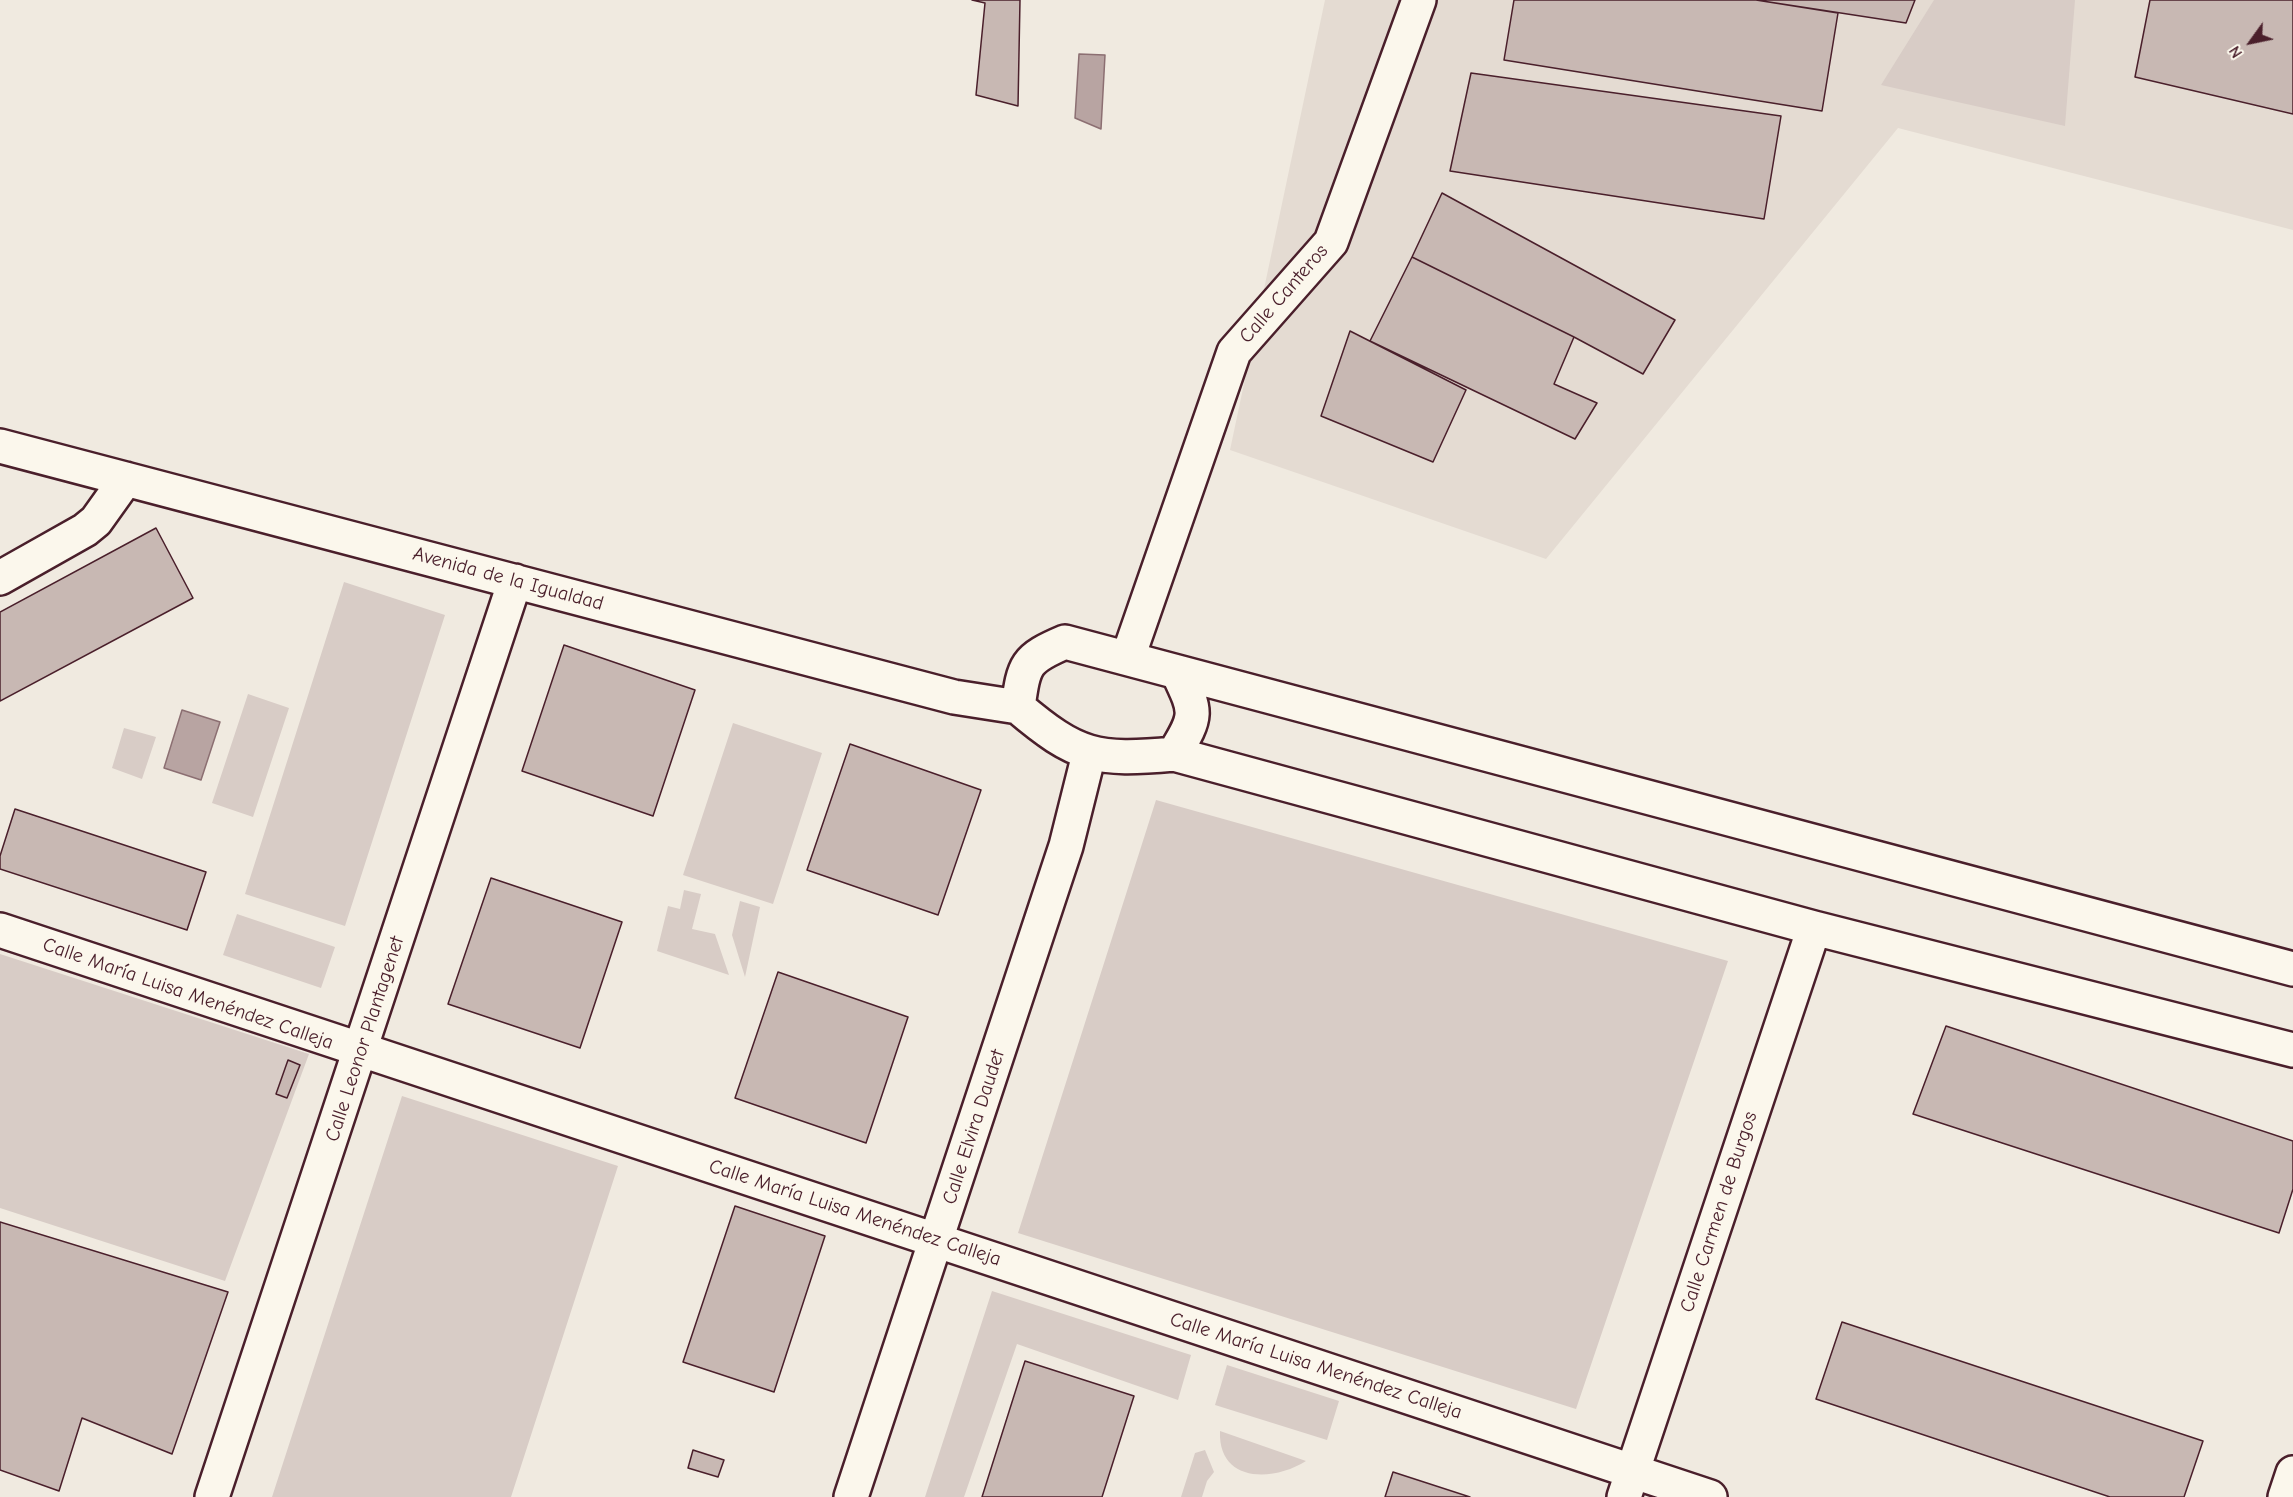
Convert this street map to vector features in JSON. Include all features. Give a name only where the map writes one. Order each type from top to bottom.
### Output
[{"type":"street","name":"Calle Canteros","points":[[1128,657],[1234,352],[1331,242],[1419,0]]},
{"type":"street","name":"Avenida de la Igualdad","points":[[0,446],[954,697],[1018,706]]},
{"type":"street","points":[[0,578],[85,530],[96,521],[126,479]]},
{"type":"street","name":"Calle Leonor Plantagenet","points":[[212,1497],[515,581]]},
{"type":"street","points":[[2293,969],[1065,642],[1035,655],[1022,678],[1018,706],[1054,737],[1089,754],[1133,758],[1174,754],[1814,928],[2293,1050]]},
{"type":"street","points":[[1174,754],[1189,730],[1194,706],[1178,673]]},
{"type":"street","name":"Calle Elvira Daudet","points":[[851,1497],[1066,846],[1089,754]]},
{"type":"street","name":"Calle Carmen de Burgos","points":[[1629,1484],[1814,928]]},
{"type":"street","name":"Calle María Luisa Menéndez Calleja","points":[[0,930],[361,1052],[936,1240],[1629,1484],[1710,1497]]},
{"type":"street","points":[[2285,1497],[2293,1473]]},
{"type":"shaded area","points":[[1325,0],[2293,0],[2293,230],[1898,128],[1546,559],[1230,450]]},
{"type":"shaded area","points":[[1934,0],[2075,0],[2065,126],[1881,85]]},
{"type":"shaded area","points":[[1079,54],[1105,55],[1101,129],[1075,118]]},
{"type":"shaded area","points":[[344,582],[445,615],[345,926],[245,894]]},
{"type":"shaded area","points":[[248,694],[289,708],[253,817],[212,803]]},
{"type":"shaded area","points":[[182,710],[220,722],[201,780],[164,768]]},
{"type":"shaded area","points":[[733,723],[822,753],[773,904],[683,875]]},
{"type":"shaded area","points":[[124,728],[156,737],[142,779],[112,768]]},
{"type":"shaded area","points":[[1156,800],[1728,961],[1576,1409],[1018,1233]]},
{"type":"shaded area","points":[[684,890],[701,894],[692,929],[715,934],[729,975],[657,951],[668,906],[680,909]]},
{"type":"shaded area","points":[[740,901],[760,907],[745,977],[732,935]]},
{"type":"shaded area","points":[[237,914],[335,947],[321,988],[223,955]]},
{"type":"shaded area","points":[[0,954],[309,1054],[225,1281],[0,1208]]},
{"type":"shaded area","points":[[402,1096],[618,1166],[511,1497],[272,1497]]},
{"type":"shaded area","points":[[992,1291],[1191,1355],[1178,1400],[1017,1344],[964,1497],[925,1497]]},
{"type":"shaded area","points":[[1227,1365],[1339,1401],[1327,1440],[1215,1405]]},
{"type":"shaded area","points":[[1220,1431],[1306,1461],[1293,1468],[1264,1474],[1238,1469],[1228,1461],[1222,1448]]},
{"type":"shaded area","points":[[1205,1450],[1214,1472],[1207,1481],[1202,1497],[1181,1497],[1195,1453]]},
{"type":"building","points":[[972,0],[1020,0],[1018,106],[976,95],[985,3]]},
{"type":"building","points":[[1514,0],[1756,0],[1838,13],[1822,111],[1504,60]]},
{"type":"building","points":[[1756,0],[1915,0],[1906,23]]},
{"type":"building","points":[[2150,0],[2293,0],[2293,114],[2135,77]]},
{"type":"building","points":[[1471,73],[1781,116],[1764,219],[1450,171]]},
{"type":"building","points":[[1442,193],[1675,320],[1643,374],[1574,337],[1412,257]]},
{"type":"building","points":[[1412,257],[1574,337],[1554,384],[1597,403],[1575,439],[1370,341]]},
{"type":"building","points":[[1350,331],[1466,390],[1433,462],[1321,416]]},
{"type":"building","points":[[156,528],[193,598],[0,701],[0,612]]},
{"type":"building","points":[[564,645],[695,690],[653,816],[522,771]]},
{"type":"building","points":[[850,744],[981,790],[938,915],[807,870]]},
{"type":"building","points":[[15,809],[206,872],[187,930],[0,869],[0,856]]},
{"type":"building","points":[[491,878],[622,922],[580,1048],[448,1004]]},
{"type":"building","points":[[778,972],[908,1017],[866,1143],[735,1098]]},
{"type":"building","points":[[1946,1026],[2293,1141],[2293,1189],[2279,1233],[1913,1114]]},
{"type":"building","points":[[288,1060],[300,1065],[287,1098],[276,1094]]},
{"type":"building","points":[[735,1206],[825,1236],[774,1392],[683,1362]]},
{"type":"building","points":[[0,1222],[228,1292],[172,1454],[82,1418],[59,1491],[0,1470]]},
{"type":"building","points":[[1842,1322],[2203,1441],[2184,1497],[2110,1497],[1816,1399]]},
{"type":"building","points":[[1025,1361],[1134,1396],[1102,1497],[982,1497]]},
{"type":"building","points":[[693,1450],[724,1460],[718,1477],[688,1468]]},
{"type":"building","points":[[1393,1472],[1470,1497],[1385,1497]]}]
